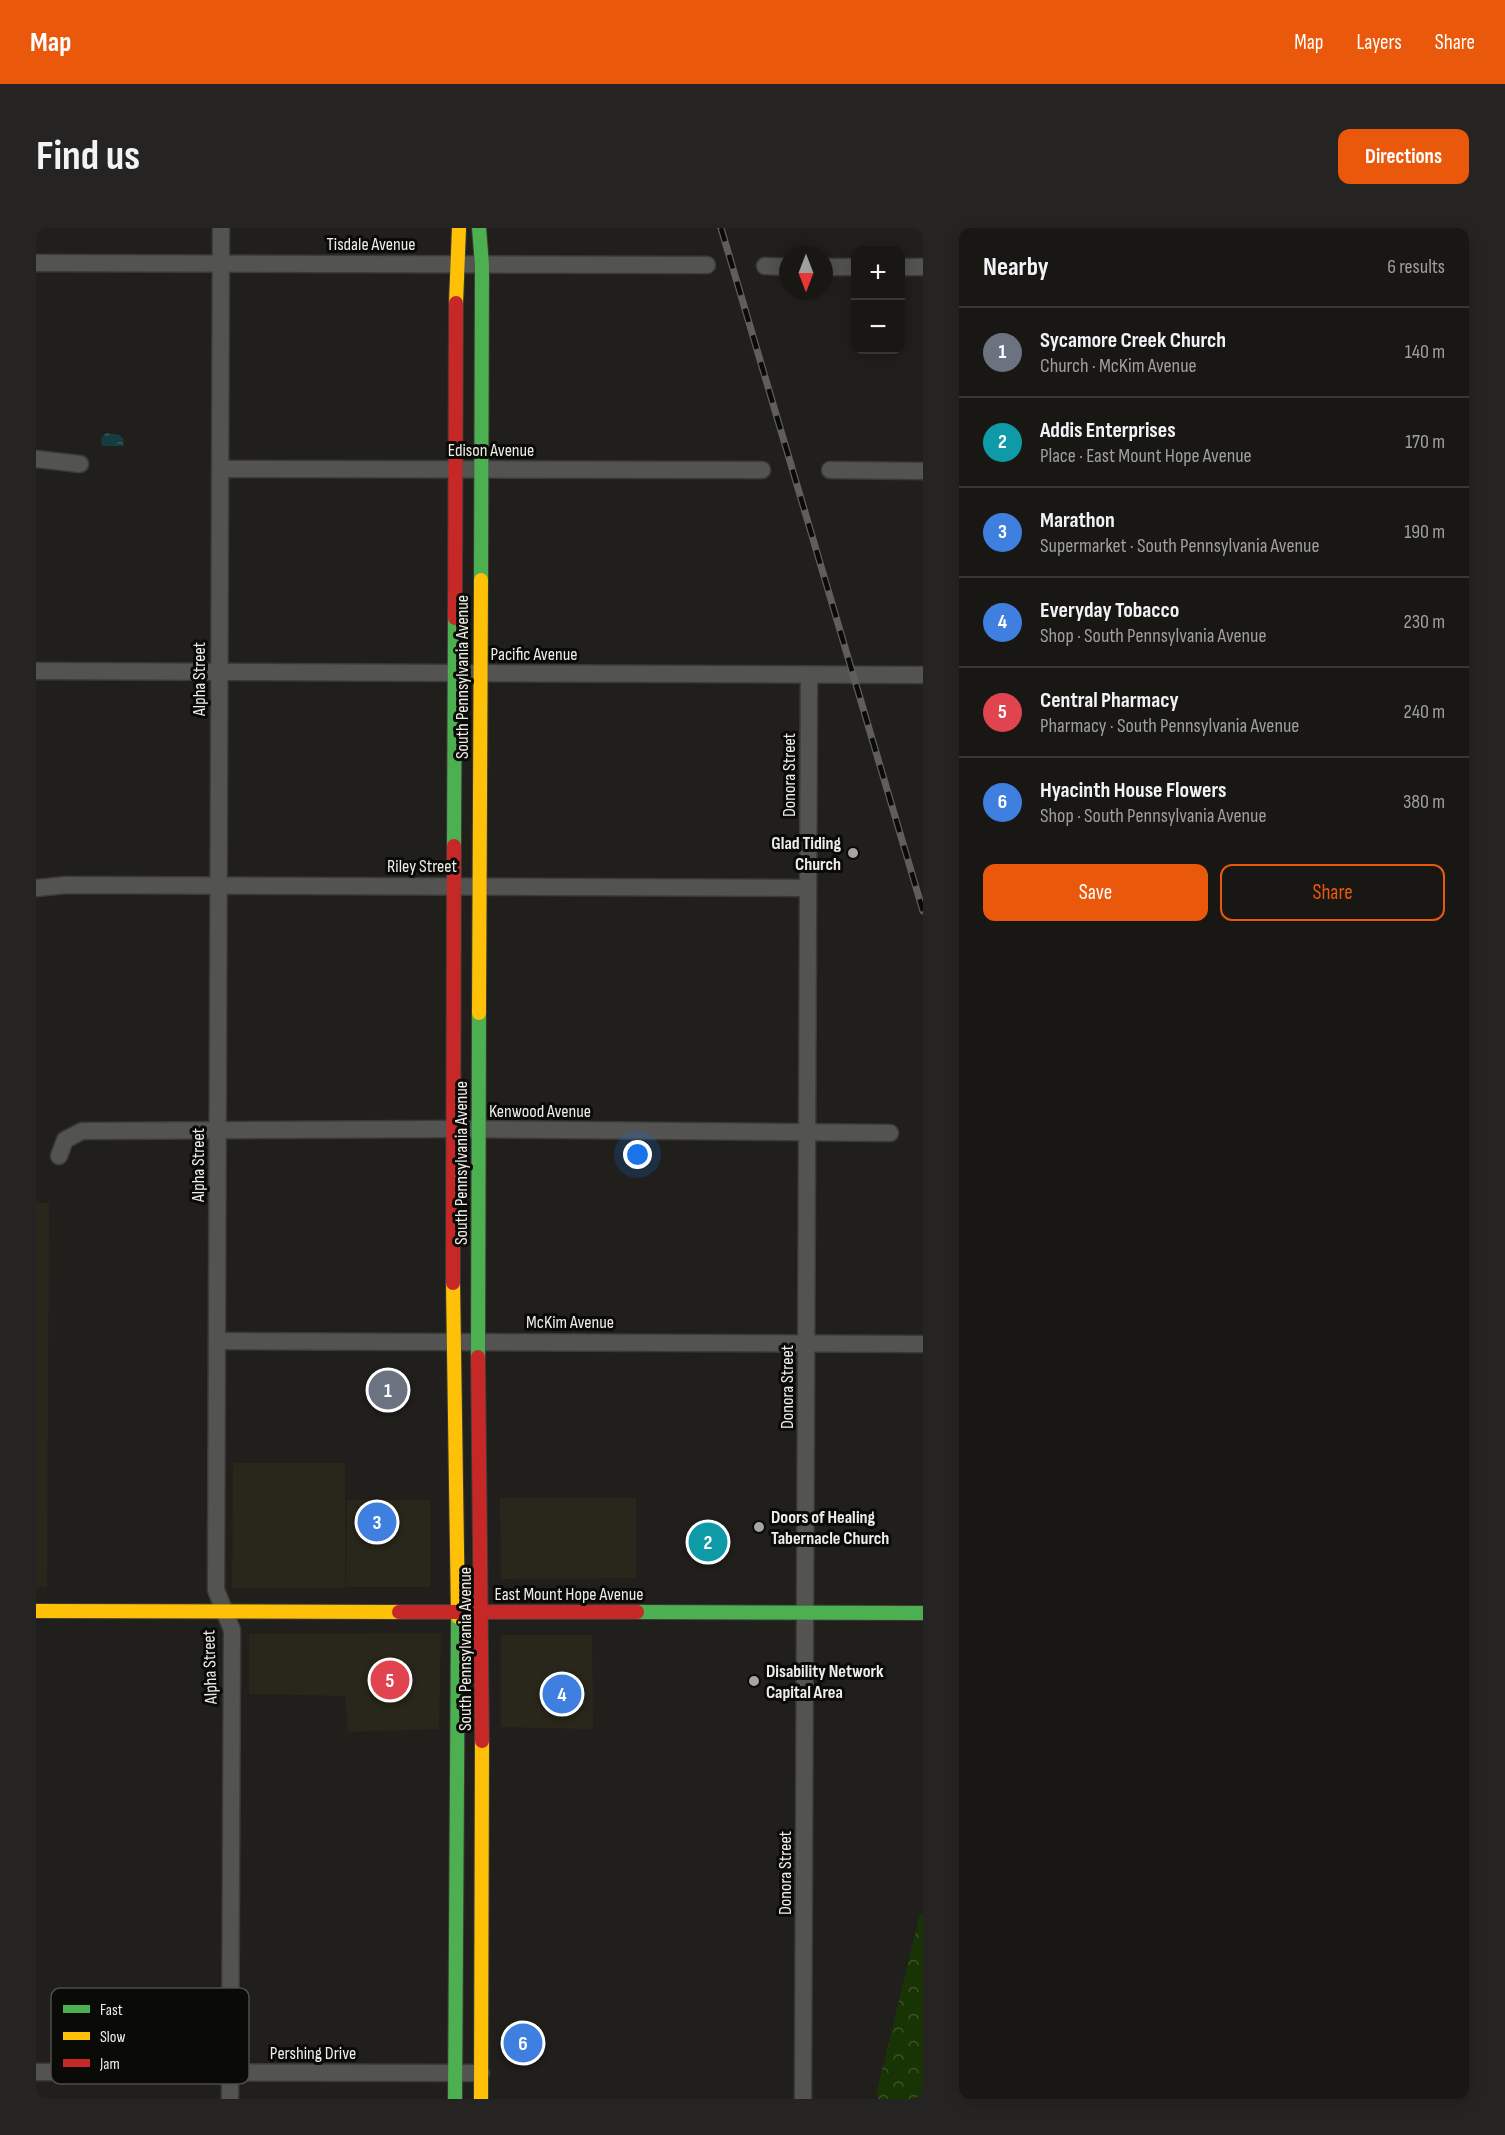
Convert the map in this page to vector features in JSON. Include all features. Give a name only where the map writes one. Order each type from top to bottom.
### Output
[{"type":"main road","name":"South Pennsylvania Avenue","points":[[455,2099],[457,1612],[453,1340],[454,673],[456,264],[459,228]]},
{"type":"main road","name":"South Pennsylvania Avenue","points":[[479,228],[482,265],[478,1340],[483,1612],[481,2099]]},
{"type":"main road","name":"East Mount Hope Avenue","points":[[36,1611],[923,1613]]},
{"type":"street","name":"Alpha Street","points":[[221,228],[216,1590],[232,1630],[230,1988]]},
{"type":"street","name":"Tisdale Avenue","points":[[36,263],[707,265]]},
{"type":"street","points":[[765,266],[779,267]]},
{"type":"street","points":[[833,267],[851,267]]},
{"type":"street","points":[[905,267],[923,267]]},
{"type":"street","points":[[36,459],[80,464]]},
{"type":"street","name":"Edison Avenue","points":[[221,469],[762,471]]},
{"type":"street","points":[[830,470],[923,471]]},
{"type":"street","name":"Pacific Avenue","points":[[36,671],[219,674],[923,675]]},
{"type":"street","name":"Donora Street","points":[[803,2099],[809,675]]},
{"type":"street","name":"Riley Street","points":[[36,888],[66,885],[479,885],[808,888]]},
{"type":"street","name":"Kenwood Avenue","points":[[59,1156],[65,1140],[82,1131],[454,1129],[480,1131],[891,1132]]},
{"type":"street","name":"McKim Avenue","points":[[217,1341],[478,1340],[923,1344]]},
{"type":"street","name":"Pershing Drive","points":[[36,2072],[51,2072]]},
{"type":"street","name":"Pershing Drive","points":[[249,2073],[481,2073]]},
{"type":"shaded area","points":[[36,1203],[49,1203],[47,1587],[36,1587]]},
{"type":"shaded area","points":[[233,1463],[345,1463],[345,1588],[232,1588]]},
{"type":"shaded area","points":[[500,1498],[636,1498],[636,1578],[501,1579]]},
{"type":"shaded area","points":[[347,1500],[430,1500],[430,1587],[346,1587]]},
{"type":"shaded area","points":[[441,1633],[439,1729],[348,1732],[345,1696],[249,1694],[249,1634]]},
{"type":"shaded area","points":[[501,1635],[592,1635],[593,1729],[501,1727]]},
{"type":"green space","points":[[923,1913],[923,2099],[878,2099],[877,2091],[920,1914]]},
{"type":"water","points":[[106,433],[120,435],[124,440],[123,446],[102,446],[101,438]]},
{"type":"railway","points":[[721,228],[923,911]]},
{"type":"traffic: fast","points":[[479,228],[482,265],[481,580]]},
{"type":"traffic: fast","points":[[454,846],[455,618]]},
{"type":"traffic: fast","points":[[478,1357],[479,1013]]},
{"type":"traffic: fast","points":[[637,1612],[923,1613]]},
{"type":"traffic: fast","points":[[455,2099],[458,1617]]},
{"type":"traffic: slow","points":[[456,303],[459,228]]},
{"type":"traffic: slow","points":[[479,1013],[481,580]]},
{"type":"traffic: slow","points":[[453,1283],[458,1617]]},
{"type":"traffic: slow","points":[[36,1611],[399,1612]]},
{"type":"traffic: slow","points":[[481,2099],[482,1741]]},
{"type":"traffic: jam","points":[[455,618],[456,303]]},
{"type":"traffic: jam","points":[[453,1283],[454,846]]},
{"type":"traffic: jam","points":[[478,1357],[482,1741]]},
{"type":"traffic: jam","points":[[399,1612],[637,1612]]},
{"type":"place","name":"Glad Tiding Church","points":[[853,853]]},
{"type":"place","name":"Sycamore Creek Church","points":[[388,1390]]},
{"type":"place","name":"Marathon","points":[[377,1522]]},
{"type":"place","name":"Doors of Healing Tabernacle Church","points":[[759,1527]]},
{"type":"place","name":"Addis Enterprises","points":[[708,1542]]},
{"type":"place","name":"Central Pharmacy","points":[[390,1680]]},
{"type":"place","name":"Disability Network Capital Area","points":[[754,1681]]},
{"type":"place","name":"Everyday Tobacco","points":[[562,1694]]},
{"type":"place","name":"Hyacinth House Flowers","points":[[523,2043]]}]
